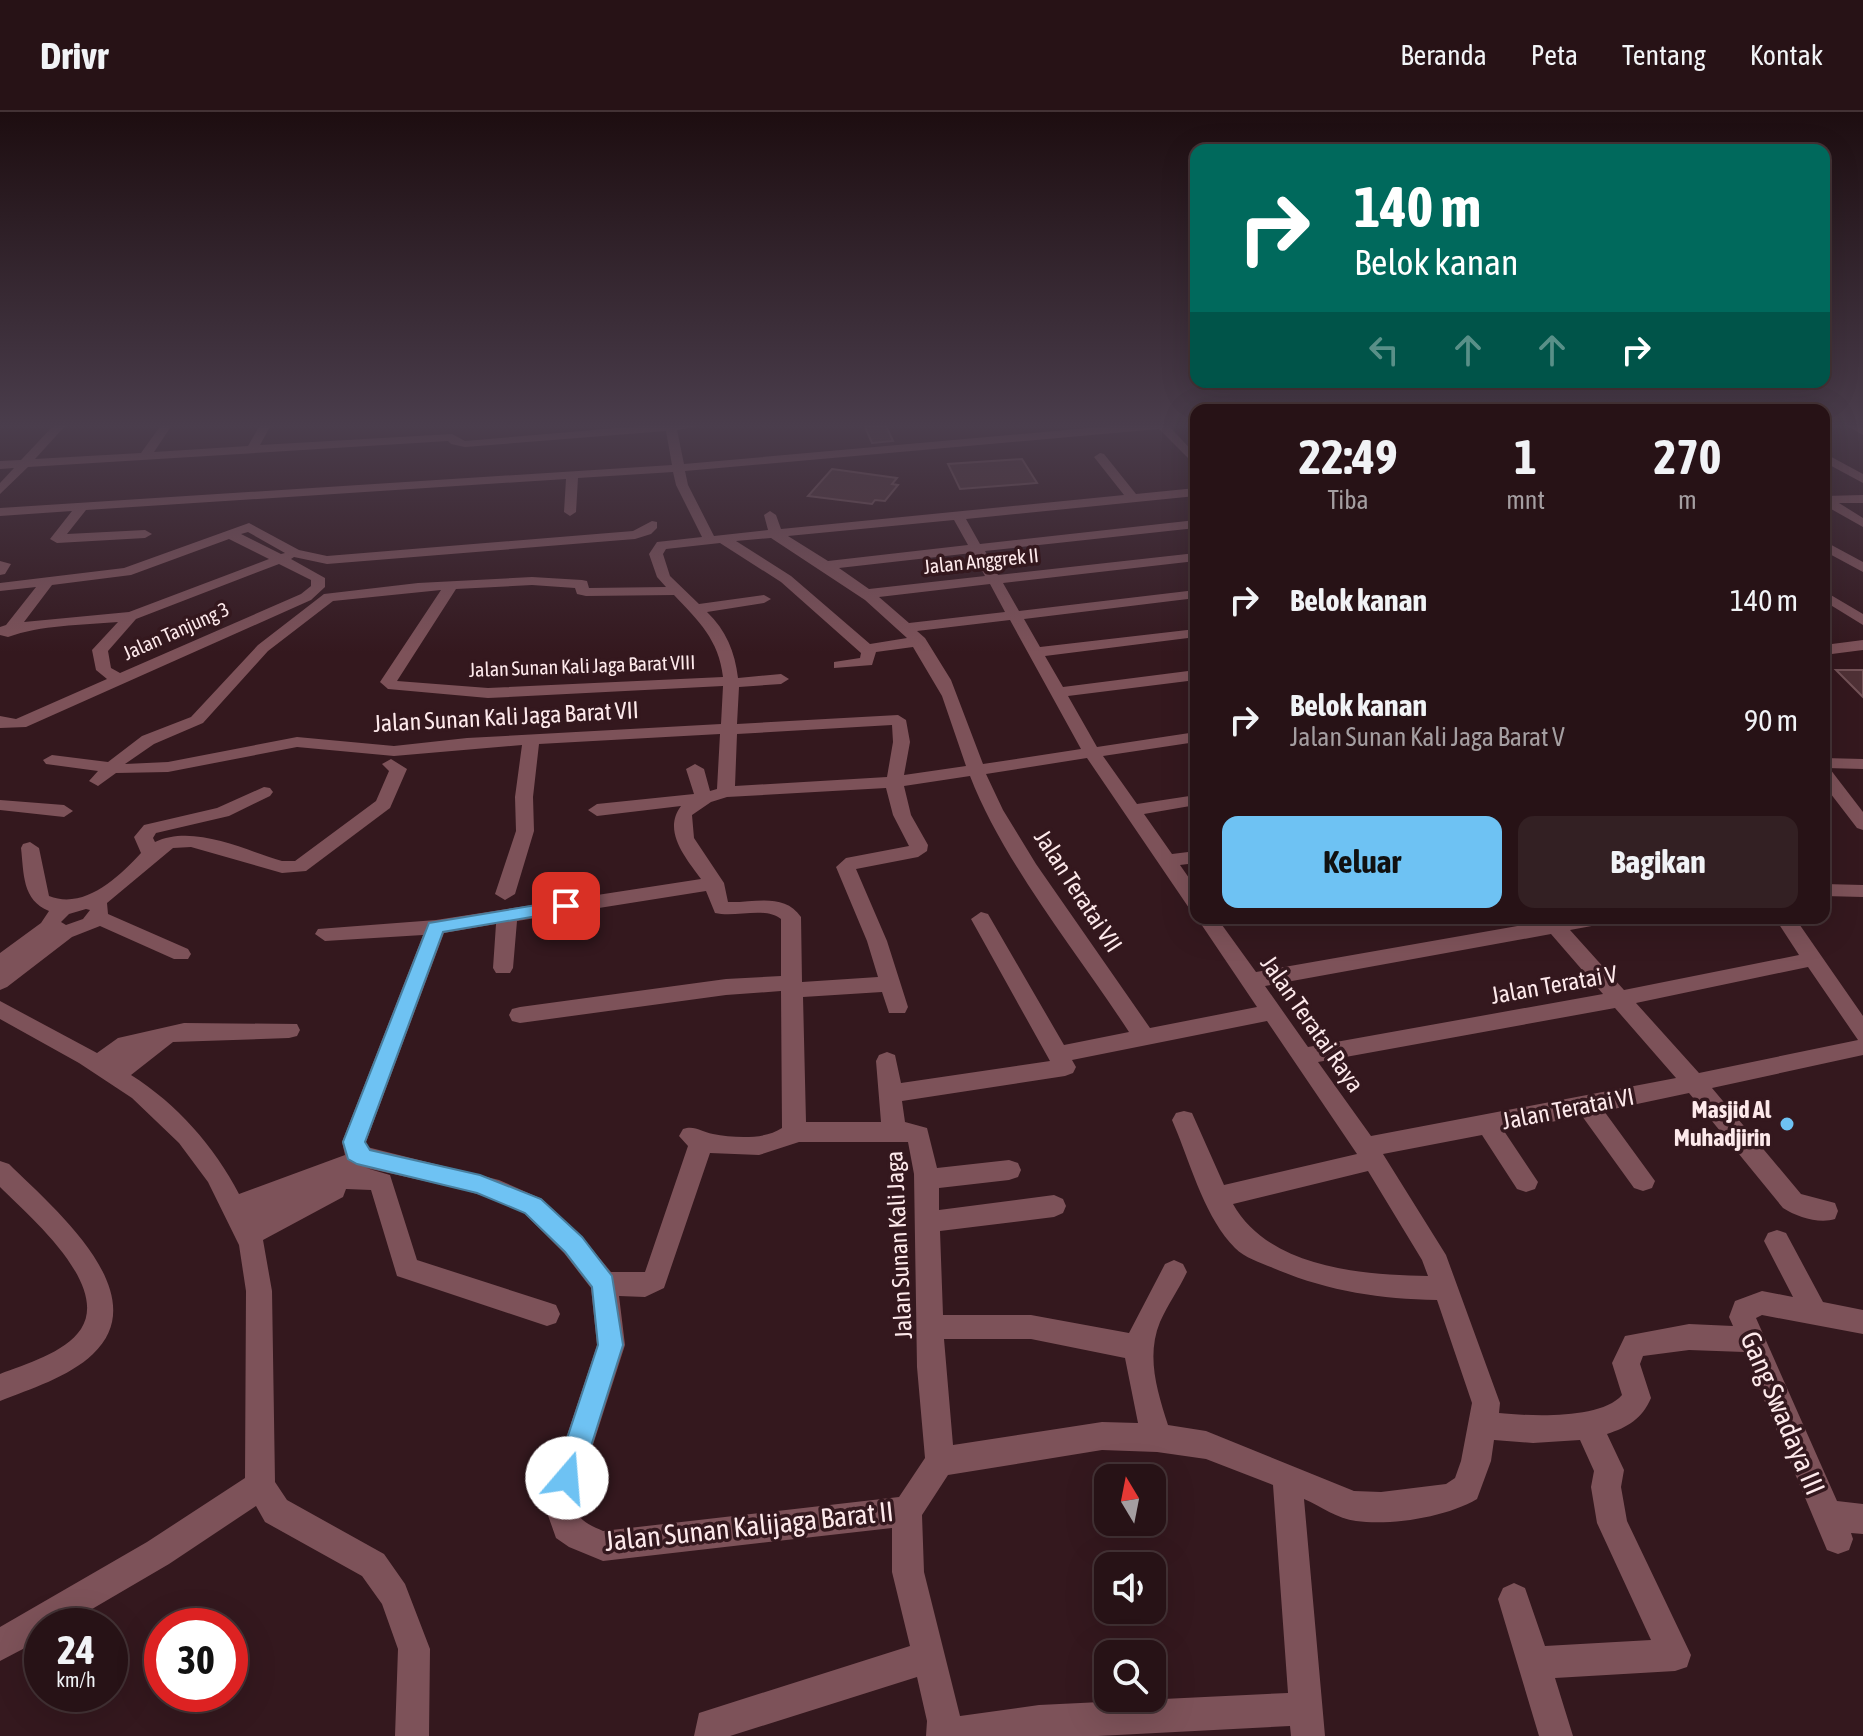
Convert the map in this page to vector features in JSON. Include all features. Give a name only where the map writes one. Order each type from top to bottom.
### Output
[{"type":"street","points":[[0,512],[177,501]]},
{"type":"street","points":[[570,512],[571,501]]},
{"type":"street","points":[[692,501],[717,539],[786,579],[867,650],[867,662],[839,665]]},
{"type":"street","points":[[436,927],[354,1142],[356,1153],[365,1158],[474,1182],[533,1206],[573,1245],[604,1284],[645,1285],[655,1280],[696,1140],[754,1146],[788,1139],[794,1132],[791,917],[788,912],[775,907],[730,911],[722,908],[718,905],[714,883],[685,842],[682,824],[685,811],[709,796],[729,729],[730,682],[724,645],[712,625],[664,577],[657,549],[662,545],[717,539],[1106,501]]},
{"type":"street","points":[[1830,504],[1863,523]]},
{"type":"street","points":[[82,507],[57,539],[145,534]]},
{"type":"street","points":[[770,515],[776,535]]},
{"type":"street","name":"Jalan Teratai Raya","points":[[958,516],[1091,751],[1190,892]]},
{"type":"street","points":[[827,565],[1190,525]]},
{"type":"street","points":[[230,534],[279,560],[311,572],[635,535],[651,526]]},
{"type":"street","points":[[0,587],[126,572],[243,527],[252,528],[295,553],[327,560],[499,549],[538,550]]},
{"type":"street","name":"Jalan Teratai VII","points":[[776,535],[827,565],[908,628],[920,641],[944,681],[975,768],[994,810],[1145,1038]]},
{"type":"street","points":[[1830,549],[1863,568]]},
{"type":"street","points":[[7,627],[131,616],[295,553]]},
{"type":"street","name":"Jalan Anggrek II","points":[[865,594],[1190,558]]},
{"type":"street","name":"Jalan Tanjung 3","points":[[0,721],[6,725],[20,723],[306,597],[318,587],[318,578],[311,572]]},
{"type":"street","points":[[98,781],[111,767],[148,740],[197,720],[263,648],[329,597],[551,581],[582,584],[582,591],[586,592],[675,591]]},
{"type":"street","points":[[0,644],[7,627],[47,582]]},
{"type":"street","name":"Jalan Sunan Kali Jaga Barat VIII","points":[[451,586],[388,682],[394,686],[488,693],[781,679]]},
{"type":"street","points":[[908,628],[1190,595]]},
{"type":"street","points":[[694,609],[764,599]]},
{"type":"street","points":[[1830,599],[1863,621]]},
{"type":"street","points":[[121,680],[104,670],[100,650],[131,616]]},
{"type":"street","points":[[1036,652],[1190,634]]},
{"type":"street","points":[[867,650],[920,641]]},
{"type":"street","points":[[1830,649],[1863,645]]},
{"type":"street","points":[[1058,692],[1190,676]]},
{"type":"street","name":"Jalan Sunan Kali Jaga Barat VII","points":[[52,760],[148,769],[297,742],[394,751],[893,719],[901,723],[901,750],[895,782]]},
{"type":"street","points":[[597,810],[709,796],[895,782],[1190,738]]},
{"type":"street","points":[[505,894],[525,831],[524,797],[531,740]]},
{"type":"street","points":[[1830,763],[1863,764]]},
{"type":"street","points":[[96,910],[136,871],[150,852],[178,840],[192,841],[282,867],[299,867],[384,804],[397,775],[398,769],[391,764]]},
{"type":"street","points":[[695,769],[709,796]]},
{"type":"street","points":[[1830,781],[1863,824]]},
{"type":"street","points":[[895,782],[901,815],[919,845],[918,851],[853,862],[846,867],[892,984],[897,1007]]},
{"type":"street","points":[[150,852],[143,837],[150,829],[223,812],[264,792]]},
{"type":"street","points":[[1132,810],[1190,801]]},
{"type":"street","points":[[0,805],[64,811]]},
{"type":"street","points":[[30,848],[36,891],[59,922]]},
{"type":"street","points":[[1167,861],[1190,858]]},
{"type":"street","points":[[325,934],[436,927],[714,883]]},
{"type":"street","points":[[1830,890],[1863,891]]},
{"type":"street","points":[[0,982],[78,903],[181,954]]},
{"type":"street","points":[[503,968],[507,916]]},
{"type":"street","points":[[890,1094],[1064,1068],[1060,1054],[981,919]]},
{"type":"street","points":[[0,964],[59,922]]},
{"type":"street","name":"Jalan Teratai Raya","points":[[1213,924],[1370,1154],[1433,1255],[1486,1403],[1476,1461],[1466,1488],[1450,1498],[1381,1507],[1353,1506],[1287,1476]]},
{"type":"street","points":[[1250,981],[1542,924]]},
{"type":"street","points":[[1554,924],[1695,1084],[1792,1201],[1800,1206],[1826,1211]]},
{"type":"street","points":[[1789,924],[1863,1033]]},
{"type":"street","name":"Jalan Teratai V","points":[[1303,1056],[1620,999],[1813,959]]},
{"type":"street","points":[[520,1015],[726,987],[892,984]]},
{"type":"street","points":[[0,1009],[106,1069],[140,1092],[187,1136],[217,1175],[240,1221],[259,1291],[260,1486],[276,1511],[373,1565],[394,1595],[414,1649],[412,1736]]},
{"type":"street","points":[[1060,1054],[1272,1012]]},
{"type":"street","points":[[106,1069],[165,1036],[184,1031],[289,1030]]},
{"type":"street","name":"Jalan Teratai VI","points":[[1219,1197],[1487,1124],[1695,1084],[1863,1047]]},
{"type":"street","points":[[887,1061],[894,1133]]},
{"type":"street","points":[[1587,1106],[1643,1181]]},
{"type":"street","points":[[1184,1120],[1199,1161],[1243,1240],[1308,1272],[1349,1282],[1446,1288]]},
{"type":"street","points":[[1487,1124],[1526,1182]]},
{"type":"street","name":"Jalan Sunan Kali Jaga","points":[[794,1132],[919,1135],[929,1222],[930,1327],[940,1462]]},
{"type":"street","points":[[240,1221],[365,1158]]},
{"type":"street","points":[[926,1179],[1009,1170]]},
{"type":"street","points":[[0,1171],[78,1252],[98,1286],[100,1304],[91,1337],[72,1353],[0,1388]]},
{"type":"street","points":[[240,1221],[306,1207],[347,1180],[366,1178],[381,1182],[406,1268],[547,1314]]},
{"type":"street","points":[[929,1222],[1054,1206]]},
{"type":"street","points":[[1777,1241],[1815,1313]]},
{"type":"street","points":[[1157,1438],[1144,1395],[1137,1347],[1148,1317],[1174,1272]]},
{"type":"street","name":"Jalan Sunan Kalijaga Barat II","points":[[604,1284],[611,1345],[559,1504],[559,1517],[566,1528],[603,1546],[907,1511]]},
{"type":"street","name":"Gang Swadaya III","points":[[1863,1322],[1762,1303],[1744,1310],[1742,1317],[1832,1527],[1863,1519]]},
{"type":"street","points":[[930,1327],[1031,1327],[1137,1347]]},
{"type":"street","points":[[1483,1423],[1498,1429],[1588,1425],[1625,1412],[1637,1398],[1626,1363],[1635,1345],[1689,1337],[1751,1340]]},
{"type":"street","points":[[1535,1663],[1675,1655],[1612,1523],[1606,1487],[1609,1470],[1588,1425]]},
{"type":"street","points":[[1102,1436],[1157,1438],[1206,1445],[1287,1476],[1306,1723],[1039,1722],[943,1735],[944,1721],[908,1572],[907,1511],[940,1462],[1102,1436]]},
{"type":"street","points":[[0,1645],[158,1553],[260,1486]]},
{"type":"street","points":[[1514,1599],[1556,1736]]},
{"type":"street","points":[[711,1736],[711,1725],[927,1657]]},
{"type":"building","points":[[846,501],[874,501],[872,504]]},
{"type":"building","points":[[1836,670],[1863,670],[1863,697]]},
{"type":"place","name":"Masjid Al Muhadjirin","points":[[1787,1124]]},
{"type":"route","points":[[566,906],[436,927],[354,1142],[356,1153],[365,1158],[480,1184],[533,1206],[573,1245],[604,1284],[611,1345],[567,1478]]}]
